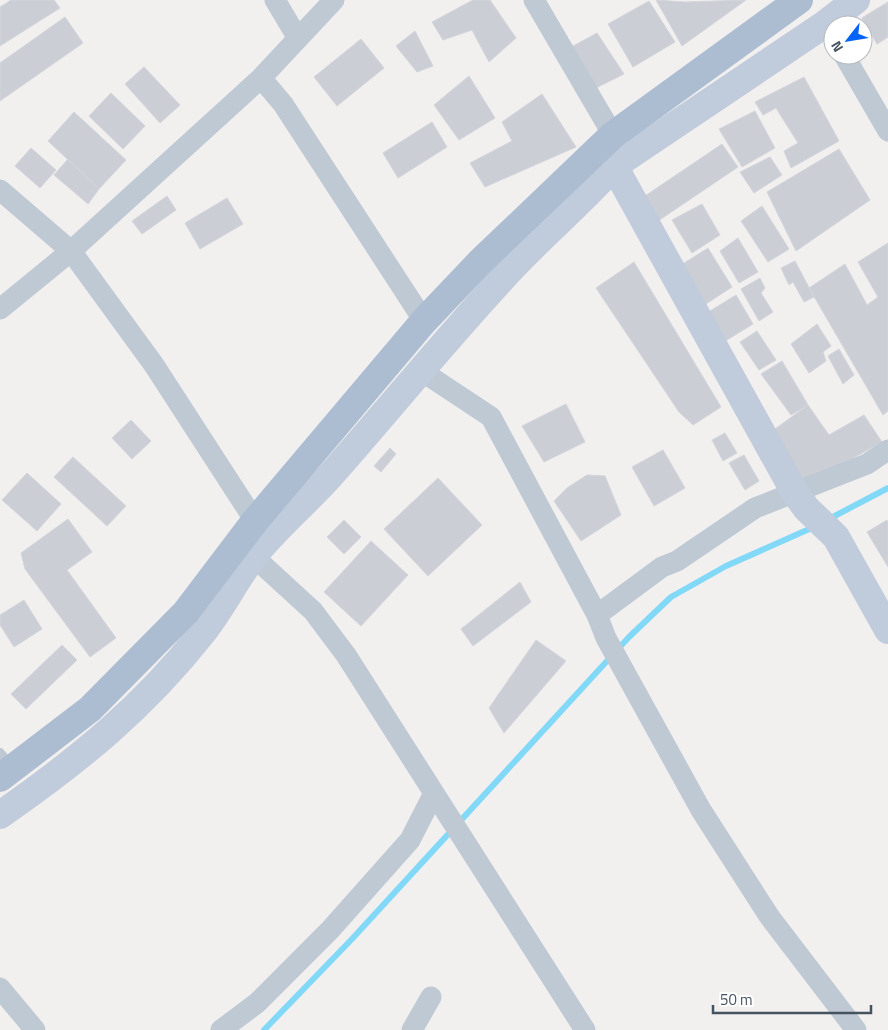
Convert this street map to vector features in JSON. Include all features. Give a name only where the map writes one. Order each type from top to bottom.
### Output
[{"type":"main road","points":[[4,767],[90,709],[186,612],[255,521],[424,320],[480,262],[613,135],[799,0]]},
{"type":"main road","points":[[843,15],[856,0]]},
{"type":"main road","points":[[0,815],[70,765],[114,728],[162,682],[205,630],[253,556],[336,470],[420,370],[513,267],[586,197],[614,166],[823,35]]},
{"type":"main road","points":[[614,166],[800,500],[836,537],[888,630]]},
{"type":"street","points":[[275,0],[297,37]]},
{"type":"street","points":[[0,309],[71,251],[261,78],[297,37],[334,0]]},
{"type":"street","points":[[534,0],[613,135],[614,166]]},
{"type":"street","points":[[850,65],[888,131]]},
{"type":"street","points":[[261,78],[283,104],[424,320]]},
{"type":"street","points":[[0,190],[71,251],[154,365],[255,521]]},
{"type":"street","points":[[420,370],[491,417],[596,615],[606,638],[623,665],[701,810],[769,916],[856,1030]]},
{"type":"street","points":[[596,615],[662,568],[677,561],[755,508],[800,500],[867,464],[888,450]]},
{"type":"street","points":[[253,556],[319,618],[346,655],[585,1030]]},
{"type":"street","points":[[221,1030],[257,1003],[330,930],[410,840],[433,794]]},
{"type":"street","points":[[0,988],[35,1030]]},
{"type":"street","points":[[412,1030],[431,997]]},
{"type":"building","points":[[11,0],[54,0],[60,8],[0,46],[0,7]]},
{"type":"building","points":[[473,0],[490,0],[516,38],[489,62],[472,30],[443,40],[432,22]]},
{"type":"building","points":[[656,0],[685,2],[746,0],[682,46]]},
{"type":"building","points":[[649,1],[675,42],[633,67],[608,24]]},
{"type":"building","points":[[888,2],[888,37],[877,44],[873,37],[873,15],[867,15]]},
{"type":"building","points":[[888,2],[888,37],[877,44],[873,37],[873,15],[867,15]]},
{"type":"building","points":[[65,17],[83,43],[0,101],[0,63]]},
{"type":"building","points":[[415,31],[433,66],[417,72],[396,46]]},
{"type":"building","points":[[597,33],[624,74],[588,92],[564,51]]},
{"type":"building","points":[[361,39],[384,68],[337,106],[314,77]]},
{"type":"building","points":[[144,67],[180,105],[160,123],[125,84]]},
{"type":"building","points":[[469,76],[495,118],[459,140],[434,105]]},
{"type":"building","points":[[804,77],[839,141],[791,168],[784,151],[798,143],[776,108],[763,115],[755,102]]},
{"type":"building","points":[[111,93],[145,126],[123,149],[89,116]]},
{"type":"building","points":[[542,94],[576,147],[485,187],[470,163],[512,141],[502,122]]},
{"type":"building","points":[[755,111],[775,148],[742,167],[719,129]]},
{"type":"building","points":[[74,112],[126,160],[99,189],[48,141]]},
{"type":"building","points":[[432,122],[447,147],[398,178],[383,153]]},
{"type":"building","points":[[722,144],[738,167],[658,221],[642,198]]},
{"type":"building","points":[[31,148],[56,170],[40,188],[15,166]]},
{"type":"building","points":[[839,149],[870,200],[796,251],[767,192]]},
{"type":"building","points":[[770,157],[782,175],[754,193],[740,172]]},
{"type":"building","points":[[68,159],[99,189],[88,204],[54,175]]},
{"type":"building","points":[[167,196],[176,210],[142,234],[132,221]]},
{"type":"building","points":[[227,198],[243,224],[200,249],[185,223]]},
{"type":"building","points":[[702,204],[720,235],[692,253],[672,220]]},
{"type":"building","points":[[762,206],[789,249],[768,262],[741,221]]},
{"type":"building","points":[[738,238],[758,272],[739,283],[720,251]]},
{"type":"building","points":[[888,243],[888,411],[883,415],[809,288],[845,264],[867,305],[878,297],[858,262]]},
{"type":"building","points":[[708,248],[732,287],[706,304],[681,265]]},
{"type":"building","points":[[795,261],[814,297],[804,302],[793,282],[789,285],[781,268]]},
{"type":"building","points":[[634,262],[721,407],[693,425],[679,412],[596,288]]},
{"type":"building","points":[[760,278],[765,288],[761,293],[773,312],[759,321],[741,289]]},
{"type":"building","points":[[736,295],[753,324],[722,343],[705,314]]},
{"type":"building","points":[[817,324],[831,346],[823,352],[826,361],[809,373],[791,344]]},
{"type":"building","points":[[757,331],[776,360],[759,370],[740,342]]},
{"type":"building","points":[[839,349],[854,375],[843,384],[828,356]]},
{"type":"building","points":[[782,361],[808,405],[791,415],[761,374]]},
{"type":"building","points":[[566,404],[585,442],[544,462],[522,426]]},
{"type":"building","points":[[808,405],[829,435],[864,415],[882,442],[794,491],[764,437]]},
{"type":"building","points":[[131,420],[151,441],[132,459],[112,438]]},
{"type":"building","points":[[725,433],[737,453],[723,461],[712,440]]},
{"type":"building","points":[[390,448],[396,454],[381,472],[374,466]]},
{"type":"building","points":[[663,450],[685,488],[654,506],[632,467]]},
{"type":"building","points":[[744,455],[759,481],[745,490],[729,463]]},
{"type":"building","points":[[73,457],[126,506],[107,526],[54,477]]},
{"type":"building","points":[[27,473],[61,504],[37,531],[2,500]]},
{"type":"building","points":[[587,475],[605,476],[621,515],[581,541],[554,501],[567,488]]},
{"type":"building","points":[[438,478],[482,525],[428,576],[384,529]]},
{"type":"building","points":[[68,519],[92,552],[67,570],[116,638],[90,657],[25,569],[21,553]]},
{"type":"building","points":[[344,520],[361,537],[344,554],[327,537]]},
{"type":"building","points":[[887,520],[888,522],[888,567],[867,532]]},
{"type":"building","points":[[371,541],[408,575],[361,626],[324,592]]},
{"type":"building","points":[[520,582],[531,602],[473,646],[461,629]]},
{"type":"building","points":[[24,600],[42,629],[14,647],[0,625],[0,615]]},
{"type":"building","points":[[536,640],[566,661],[504,733],[489,708]]},
{"type":"building","points":[[62,645],[77,660],[26,709],[11,694]]},
{"type":"waterway","points":[[827,520],[888,488]]},
{"type":"waterway","points":[[264,1030],[352,939],[629,637],[671,597],[726,566],[816,526]]}]
